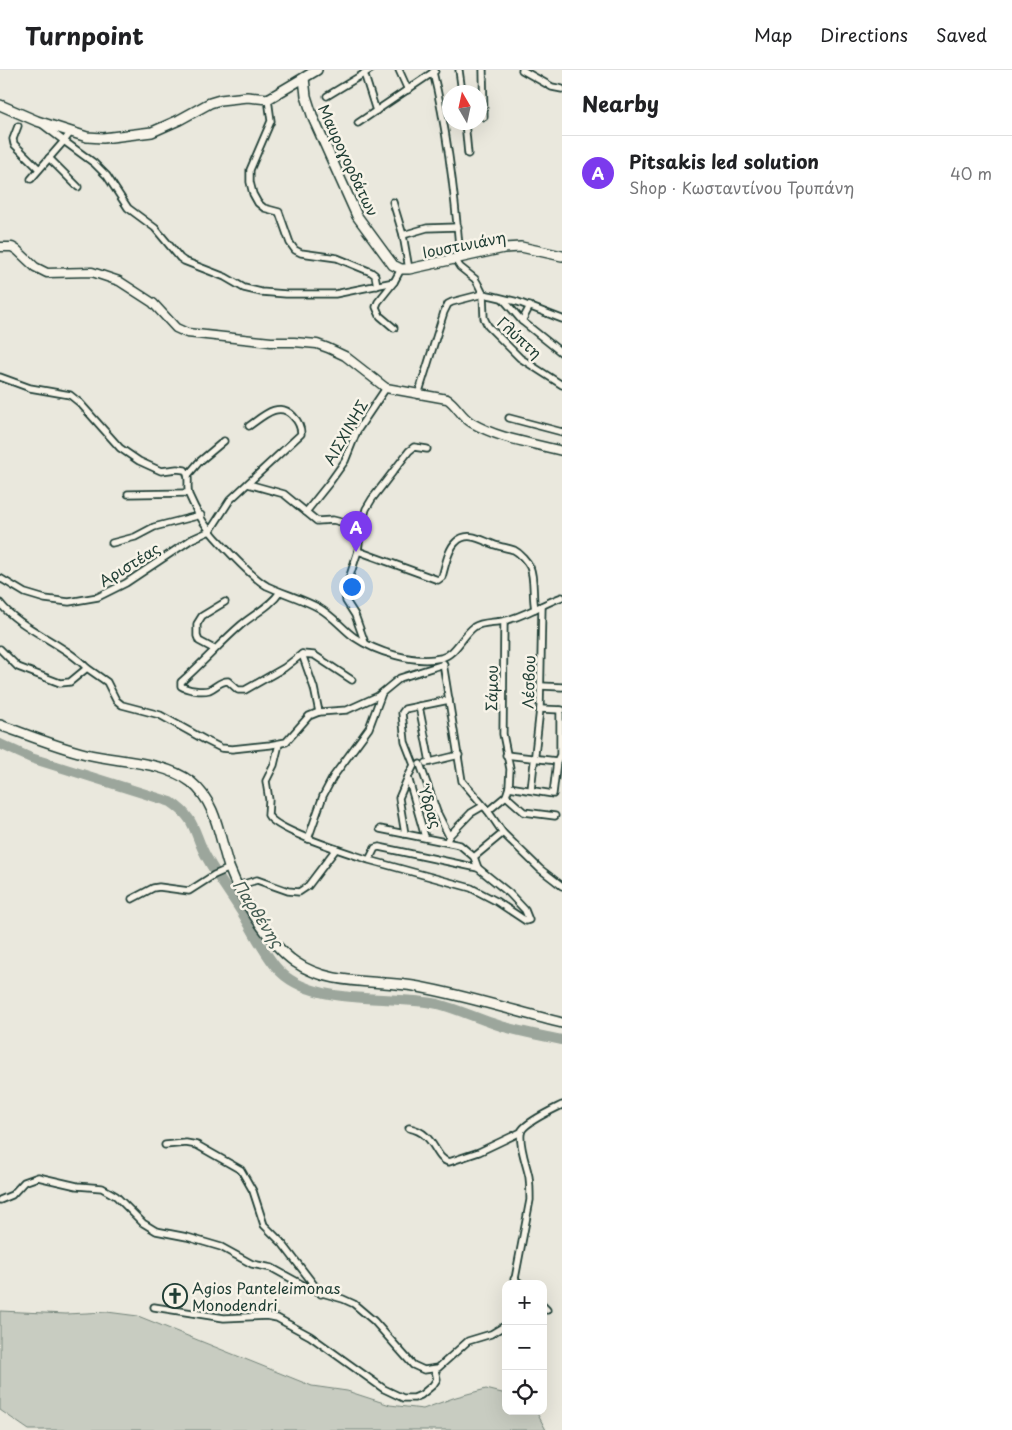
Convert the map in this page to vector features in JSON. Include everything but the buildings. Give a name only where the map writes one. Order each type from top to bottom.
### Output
[{"type":"main road","points":[[0,105],[37,121],[96,138],[141,133],[165,127],[210,103],[220,100],[248,97],[268,99],[317,70]]},
{"type":"main road","name":"Μαυρογορδάτων","points":[[304,78],[313,118],[357,216],[389,262],[405,269]]},
{"type":"main road","name":"Ιουστινιάνη","points":[[405,269],[504,248],[521,248],[562,256]]},
{"type":"main road","points":[[0,726],[86,754],[162,769],[184,778],[203,794],[208,802],[218,830],[227,869],[272,941],[294,961],[311,971],[333,978],[420,987],[562,1023]]},
{"type":"street","points":[[399,70],[408,90]]},
{"type":"street","points":[[459,70],[461,85]]},
{"type":"street","points":[[483,70],[483,85]]},
{"type":"street","points":[[522,70],[552,87],[562,89]]},
{"type":"street","points":[[358,123],[435,71],[450,157],[458,227],[458,258],[460,267],[475,279],[483,294]]},
{"type":"street","points":[[327,96],[367,72],[376,111]]},
{"type":"street","points":[[268,99],[271,121],[250,170],[250,182],[258,203],[264,208],[276,211],[281,215],[290,243],[295,250],[301,253],[337,258],[372,272],[375,275],[377,286]]},
{"type":"street","points":[[37,121],[94,163],[108,176],[128,208],[154,228],[184,261],[225,277],[244,288],[261,292],[335,294],[394,282]]},
{"type":"street","points":[[18,126],[13,139],[14,144],[40,169]]},
{"type":"street","points":[[466,130],[468,154]]},
{"type":"street","points":[[31,179],[71,132]]},
{"type":"street","points":[[49,158],[78,188]]},
{"type":"street","points":[[393,202],[403,235],[405,269],[378,302],[376,310],[394,328]]},
{"type":"street","points":[[403,235],[427,228],[458,227]]},
{"type":"street","points":[[0,247],[17,250],[35,267],[47,273],[92,272],[119,281],[152,303],[176,328],[187,333],[271,342],[310,343],[328,348],[345,356],[386,388],[447,399],[471,423],[492,433],[516,442],[562,452]]},
{"type":"street","points":[[418,394],[448,304],[483,294],[518,302],[562,319]]},
{"type":"street","name":"Γλύπτη","points":[[483,294],[483,317],[488,326],[520,358],[562,385]]},
{"type":"street","points":[[503,299],[522,321],[562,353]]},
{"type":"street","points":[[522,321],[530,306]]},
{"type":"street","points":[[0,377],[30,388],[70,395],[80,403],[120,448],[139,461],[161,471],[182,469],[188,475]]},
{"type":"street","name":"ΑΙΣΧΙΝΗΣ","points":[[306,512],[344,461],[357,431],[386,388]]},
{"type":"street","points":[[210,531],[230,500],[301,434],[292,413],[280,408],[274,409],[249,426]]},
{"type":"street","points":[[508,418],[562,432]]},
{"type":"street","points":[[224,441],[199,462],[188,475],[188,493],[210,531],[254,577],[280,592],[317,607],[333,617],[354,636],[365,643],[401,656],[442,658],[453,650],[475,626],[517,618],[562,597]]},
{"type":"street","points":[[365,643],[355,615],[345,596],[345,591],[358,551],[361,527],[366,509],[409,451],[414,447],[426,449]]},
{"type":"street","points":[[248,484],[280,492],[289,497],[317,521],[333,520],[361,527]]},
{"type":"street","points":[[128,494],[188,493]]},
{"type":"street","points":[[112,544],[135,537],[154,527],[201,516]]},
{"type":"street","name":"Αριστέας","points":[[0,578],[25,593],[45,600],[69,602],[98,597],[126,583],[192,539],[210,531]]},
{"type":"street","points":[[358,551],[438,580],[442,577],[452,547],[456,542],[467,537],[478,538],[491,544],[514,550],[524,559],[530,567],[535,609]]},
{"type":"street","points":[[280,592],[269,604],[254,614],[214,649],[192,674],[181,682],[181,686],[202,691],[209,690],[228,681],[238,690],[245,690],[284,668],[302,654],[314,655],[352,680]]},
{"type":"street","points":[[214,649],[200,641],[197,636],[197,624],[202,616],[225,602]]},
{"type":"street","points":[[0,603],[12,615],[69,651],[87,668],[107,682],[116,700],[122,705],[160,715],[221,748],[232,749],[279,744],[288,741],[305,719],[320,712],[347,710],[373,698],[400,678],[444,664]]},
{"type":"street","name":"Λέσβου","points":[[531,790],[540,709],[542,606]]},
{"type":"street","name":"Σάμου","points":[[504,621],[502,734],[510,768],[509,786],[506,796]]},
{"type":"street","points":[[0,649],[18,667],[60,684],[70,682],[87,668]]},
{"type":"street","points":[[302,654],[316,693],[320,712]]},
{"type":"street","points":[[442,658],[462,781],[488,811],[503,833],[540,869],[562,886]]},
{"type":"street","points":[[541,686],[562,687]]},
{"type":"street","points":[[308,839],[329,783],[344,759],[369,728],[382,692]]},
{"type":"street","points":[[448,700],[405,709],[402,713],[405,742],[417,764],[448,838],[471,813],[483,806]]},
{"type":"street","name":"Ύδρας","points":[[419,706],[430,762]]},
{"type":"street","points":[[509,786],[553,794],[560,750],[561,710],[540,709]]},
{"type":"street","points":[[279,744],[274,765],[266,781],[269,800],[268,815],[273,822],[308,839],[336,849],[369,860],[471,888],[496,901],[526,921],[529,920],[525,910],[509,893],[478,868],[379,847],[374,848],[369,860]]},
{"type":"street","points":[[506,755],[557,761],[562,766]]},
{"type":"street","name":"Ύδρας","points":[[459,756],[417,764],[408,778],[425,837],[448,838],[465,847],[474,857]]},
{"type":"street","points":[[405,834],[399,798],[408,778]]},
{"type":"street","points":[[488,811],[506,796],[524,812],[555,816]]},
{"type":"street","points":[[380,829],[425,837]]},
{"type":"street","points":[[478,868],[474,857],[503,833]]},
{"type":"street","points":[[237,886],[257,880],[288,891],[299,892],[308,886],[336,849]]},
{"type":"street","points":[[132,899],[153,888],[159,887],[189,891],[227,869]]},
{"type":"street","points":[[409,1128],[423,1133],[434,1144],[441,1158],[449,1162],[479,1152],[521,1132],[540,1117],[562,1105]]},
{"type":"street","points":[[514,1280],[530,1200],[530,1187],[521,1132]]},
{"type":"street","points":[[165,1145],[198,1144],[241,1170],[252,1191],[264,1225],[282,1243],[321,1294]]},
{"type":"street","points":[[0,1200],[12,1195],[24,1182],[38,1177],[77,1186],[102,1188],[116,1196],[143,1223],[156,1230],[221,1247],[252,1264],[272,1268],[321,1294],[343,1299],[360,1308],[413,1365],[420,1369],[435,1370],[442,1366],[465,1343],[491,1334],[502,1327]]},
{"type":"street","points":[[154,1307],[224,1318],[268,1316],[277,1318],[310,1336],[384,1389],[403,1398],[417,1397],[433,1385],[437,1379],[435,1370]]},
{"type":"shaded area","points":[[0,1311],[66,1314],[107,1312],[138,1316],[312,1386],[347,1391],[390,1405],[423,1409],[486,1389],[502,1393],[502,1415],[538,1415],[546,1430],[29,1430],[0,1410]]},
{"type":"waterway","name":"Παρθένης","points":[[0,744],[31,758],[171,802],[180,809],[191,821],[207,858],[263,948],[276,967],[291,980],[309,989],[330,994],[438,1004],[509,1028],[562,1040]]},
{"type":"place","name":"Pitsakis led solution","points":[[356,552]]},
{"type":"place","name":"Agios Panteleimonas Monodendri","points":[[175,1296]]}]
